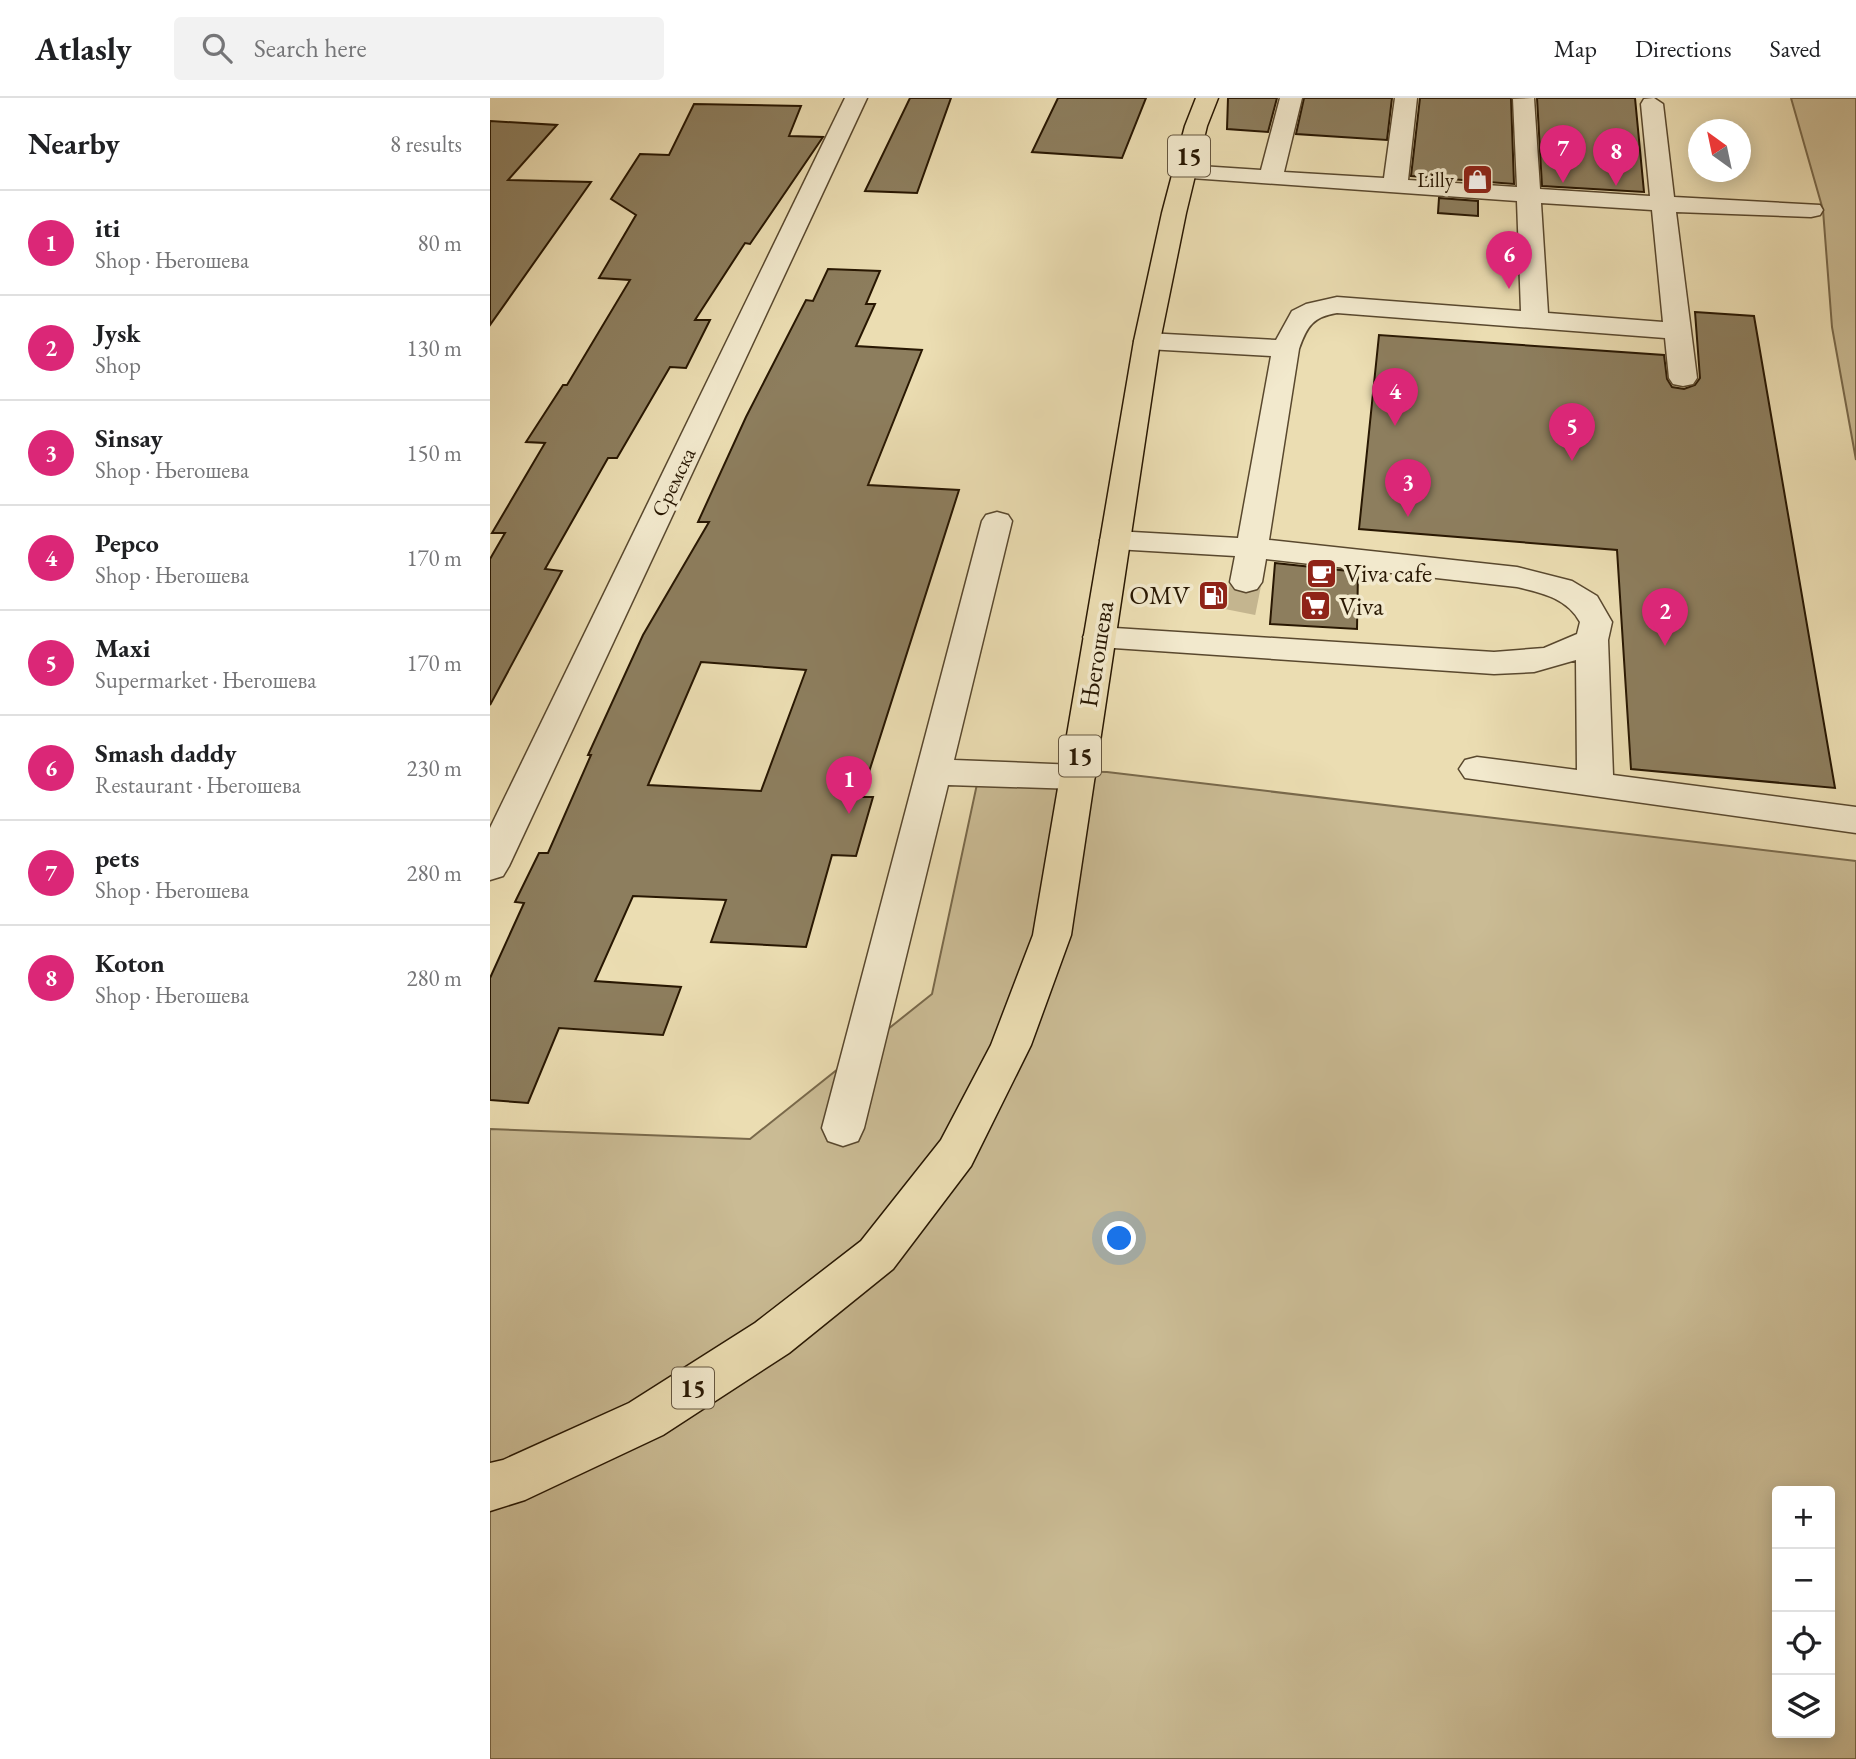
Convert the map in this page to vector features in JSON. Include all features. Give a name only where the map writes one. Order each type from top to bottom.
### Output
[{"type":"main road","name":"Његошева","points":[[490,1487],[507,1483],[646,1419],[772,1338],[877,1255],[956,1153],[1012,1045],[1052,935],[1147,341],[1185,172],[1207,98]]},
{"type":"street","name":"Сремска","points":[[490,866],[856,98]]},
{"type":"street","points":[[1271,178],[1291,98]]},
{"type":"street","points":[[1395,186],[1406,98]]},
{"type":"street","points":[[1524,99],[1535,320]]},
{"type":"street","points":[[1652,103],[1683,378]]},
{"type":"street","points":[[1185,172],[1663,204],[1811,210]]},
{"type":"street","points":[[1234,645],[1286,349],[1295,321],[1312,311],[1337,305],[1678,331]]},
{"type":"street","points":[[1147,341],[1286,349]]},
{"type":"street","points":[[843,1128],[997,521]]},
{"type":"street","points":[[1115,540],[1252,548],[1517,577],[1561,588],[1586,603],[1596,622],[1592,640],[1595,785]]},
{"type":"street","points":[[1099,637],[1494,663],[1538,663],[1567,653],[1592,640]]},
{"type":"street","points":[[1477,768],[1856,820]]},
{"type":"street","points":[[934,772],[1077,777]]},
{"type":"shaded area","points":[[1791,98],[1856,98],[1856,460],[1832,327],[1823,210]]},
{"type":"shaded area","points":[[980,770],[1107,772],[1856,861],[1856,1759],[490,1759],[490,1129],[750,1139],[932,994]]},
{"type":"building","points":[[910,98],[951,98],[917,193],[865,191]]},
{"type":"building","points":[[1058,98],[1146,98],[1122,158],[1032,152]]},
{"type":"building","points":[[1228,98],[1277,98],[1268,132],[1227,129]]},
{"type":"building","points":[[1304,98],[1392,98],[1387,140],[1296,134]]},
{"type":"building","points":[[1420,98],[1511,98],[1514,184],[1411,176]]},
{"type":"building","points":[[1537,98],[1635,98],[1644,192],[1542,186]]},
{"type":"building","points":[[694,104],[801,106],[789,136],[823,137],[750,244],[745,243],[695,320],[710,320],[686,368],[670,367],[617,458],[608,458],[545,569],[562,571],[490,705],[490,559],[505,533],[492,533],[545,443],[526,442],[563,385],[567,385],[630,280],[599,278],[636,215],[611,199],[640,154],[669,155]]},
{"type":"building","points":[[490,121],[557,125],[508,180],[591,182],[490,325]]},
{"type":"building","points":[[1439,198],[1478,201],[1478,216],[1438,213]]},
{"type":"building","points":[[828,269],[880,271],[866,304],[875,304],[856,346],[922,350],[868,485],[959,490],[861,797],[873,797],[856,856],[832,855],[806,947],[711,942],[726,900],[633,896],[595,981],[681,987],[663,1035],[559,1028],[528,1103],[490,1100],[490,978],[524,903],[515,902],[539,853],[548,853],[591,755],[588,755],[643,635],[709,522],[698,522],[746,417],[806,300],[813,301]],"holes":[[[701,662],[806,670],[761,791],[648,785]]]},
{"type":"building","points":[[1695,312],[1754,316],[1835,788],[1631,769],[1617,550],[1359,529],[1379,335],[1664,355],[1667,379],[1672,387],[1684,389],[1695,385],[1700,378]]},
{"type":"building","points":[[1275,563],[1358,572],[1357,629],[1270,624]]},
{"type":"tunnel","points":[[1240,612],[1246,582]]},
{"type":"place","name":"Lilly","points":[[1477,179]]},
{"type":"place","name":"pets","points":[[1563,183]]},
{"type":"place","name":"Koton","points":[[1616,186]]},
{"type":"place","name":"Smash daddy","points":[[1509,289]]},
{"type":"place","name":"Pepco","points":[[1395,426]]},
{"type":"place","name":"Maxi","points":[[1572,461]]},
{"type":"place","name":"Sinsay","points":[[1408,517]]},
{"type":"place","name":"Viva cafe","points":[[1321,573]]},
{"type":"place","name":"OMV","points":[[1213,595]]},
{"type":"place","name":"Viva","points":[[1316,606]]},
{"type":"place","name":"Jysk","points":[[1665,646]]},
{"type":"place","name":"iti","points":[[849,814]]}]
